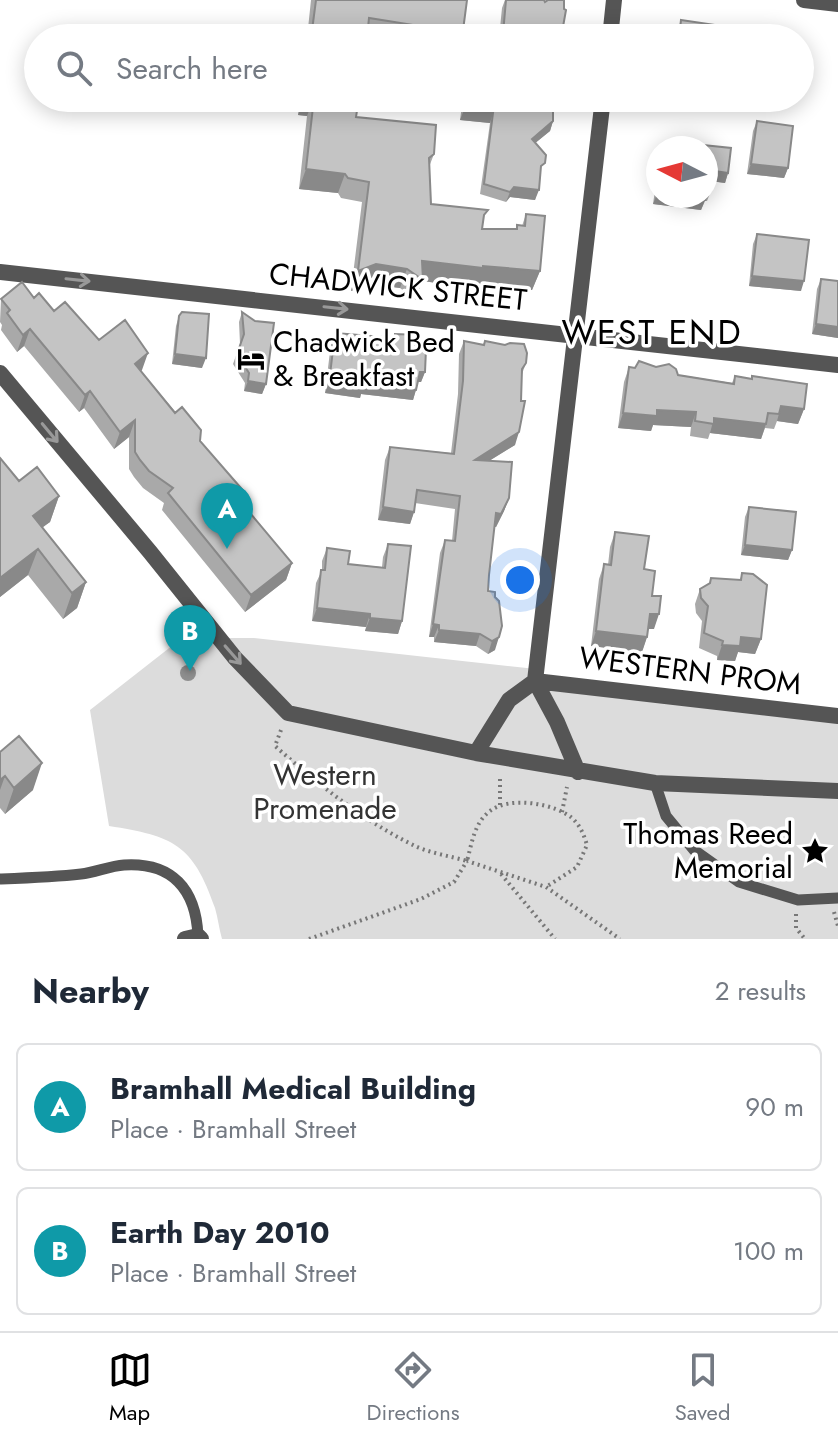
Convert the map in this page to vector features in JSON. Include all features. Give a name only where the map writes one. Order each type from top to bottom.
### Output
[{"type":"street","points":[[611,24],[614,0]]},
{"type":"street","points":[[804,0],[838,4]]},
{"type":"street","points":[[574,771],[557,722],[535,681],[544,582],[577,334],[601,112]]},
{"type":"street","name":"CHADWICK STREET","points":[[0,272],[838,365]]},
{"type":"street","points":[[0,373],[235,658],[288,713],[501,758],[655,783],[838,791]]},
{"type":"street","points":[[476,753],[509,700],[535,681]]},
{"type":"street","name":"WESTERN PROM","points":[[535,681],[838,716]]},
{"type":"lane","points":[[655,783],[666,816],[694,850],[739,882],[798,900],[838,898]]},
{"type":"lane","points":[[0,879],[80,874],[120,865],[146,865],[167,871],[181,885],[197,914],[195,938]]},
{"type":"path","points":[[288,713],[275,746],[322,787],[362,816],[416,846],[546,887],[620,939]]},
{"type":"path","points":[[500,805],[501,758]]},
{"type":"path","points":[[562,812],[574,771]]},
{"type":"path","points":[[309,939],[421,899],[454,882],[467,861],[477,826],[500,805],[522,803],[562,812],[574,819],[583,832],[587,845],[577,867],[546,887]]},
{"type":"path","points":[[500,872],[555,939]]},
{"type":"path","points":[[798,900],[796,928],[805,939]]},
{"type":"path","points":[[325,933],[333,939]]},
{"type":"green space","name":"Western Promenade","points":[[182,638],[254,638],[536,669],[535,680],[838,714],[838,939],[222,939],[207,887],[189,857],[165,839],[109,826],[90,710]]},
{"type":"building","points":[[316,0],[467,0],[464,24],[407,24],[369,18],[368,24],[313,24]]},
{"type":"building","points":[[506,0],[564,0],[564,24],[504,24]]},
{"type":"building","points":[[681,20],[708,24],[681,24]]},
{"type":"building","points":[[312,112],[357,112],[356,117],[436,125],[434,154],[429,158],[431,204],[488,210],[482,229],[517,229],[517,225],[525,226],[526,214],[545,216],[540,271],[422,261],[423,280],[407,269],[376,264],[358,271],[369,182],[348,178],[345,174],[306,169]]},
{"type":"building","points":[[483,112],[553,112],[553,121],[532,139],[546,155],[545,163],[541,166],[539,190],[514,187],[510,192],[484,184],[493,113]]},
{"type":"building","points":[[757,121],[793,126],[788,168],[751,164]]},
{"type":"building","points":[[718,147],[731,148],[728,173],[718,172]]},
{"type":"building","points":[[757,234],[809,240],[804,281],[752,276]]},
{"type":"building","points":[[821,279],[838,281],[838,327],[816,324]]},
{"type":"building","points":[[22,282],[34,298],[39,293],[54,311],[65,302],[99,340],[125,320],[148,353],[135,364],[175,413],[182,407],[201,430],[200,441],[247,495],[240,501],[292,563],[251,595],[168,493],[173,488],[149,471],[140,460],[135,452],[135,420],[120,432],[90,391],[85,395],[30,329],[23,335],[1,299]]},
{"type":"building","points":[[182,312],[209,314],[206,358],[175,354]]},
{"type":"building","name":"Chadwick Bed & Breakfast","points":[[242,312],[255,321],[274,323],[266,384],[248,381],[249,373],[237,354],[244,334]]},
{"type":"building","points":[[335,333],[395,338],[395,334],[420,335],[420,345],[426,349],[425,372],[420,372],[416,390],[329,383]]},
{"type":"building","points":[[464,341],[484,345],[485,341],[505,345],[524,344],[527,353],[522,369],[521,401],[525,401],[519,432],[475,460],[512,462],[509,498],[501,514],[496,513],[489,575],[488,591],[495,592],[499,601],[502,626],[499,637],[492,641],[480,634],[439,630],[439,625],[433,624],[445,540],[455,541],[460,496],[417,490],[414,512],[383,507],[390,447],[454,454],[463,381]]},
{"type":"building","points":[[639,361],[656,367],[669,364],[678,375],[734,384],[735,376],[752,379],[752,376],[807,384],[804,409],[781,406],[779,414],[768,413],[766,424],[714,418],[714,424],[695,421],[696,412],[657,410],[657,416],[623,413],[629,367],[635,368]]},
{"type":"building","points":[[0,458],[19,481],[37,467],[59,496],[33,516],[86,582],[72,593],[38,549],[0,578]]},
{"type":"building","points":[[749,507],[796,512],[792,550],[745,545]]},
{"type":"building","points":[[615,532],[649,536],[644,569],[655,571],[652,596],[661,596],[659,614],[650,614],[647,637],[596,631],[604,564],[611,565]]},
{"type":"building","points":[[388,544],[411,546],[402,621],[317,608],[327,548],[350,551],[348,564],[385,568]]},
{"type":"building","points":[[742,573],[753,574],[767,585],[761,639],[741,637],[740,646],[722,645],[723,641],[704,633],[708,606],[701,598],[700,589],[710,583],[711,578],[741,580]]},
{"type":"building","points":[[19,736],[42,763],[14,788],[5,776],[0,780],[0,752]]},
{"type":"place","name":"Chadwick Bed & Breakfast","points":[[251,359]]},
{"type":"place","name":"Bramhall Medical Building","points":[[227,549]]},
{"type":"place","name":"Earth Day 2010","points":[[190,671]]},
{"type":"place","name":"Thomas Reed Memorial","points":[[815,851]]},
{"type":"district","name":"WEST END","points":[[652,332]]}]
